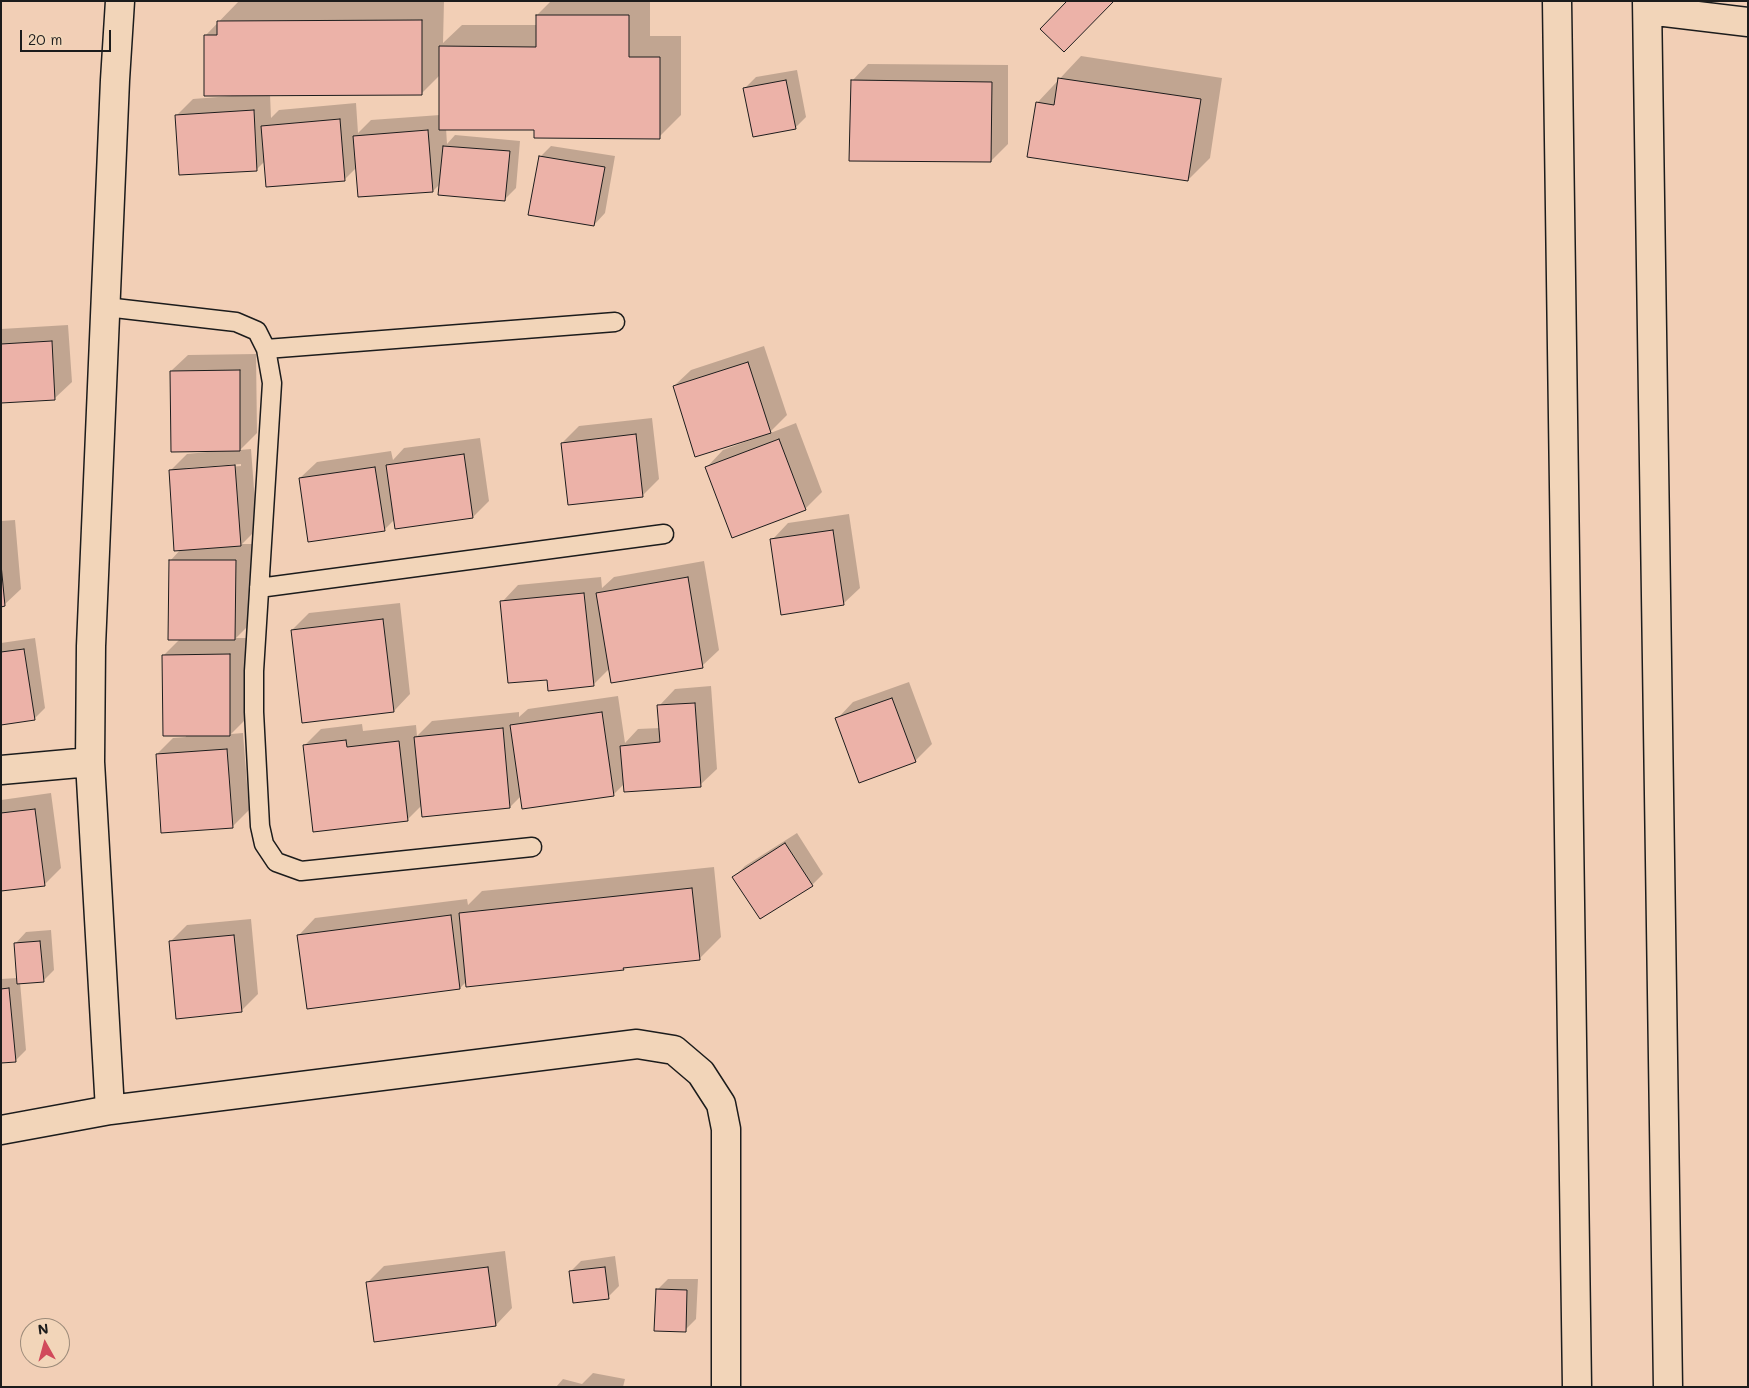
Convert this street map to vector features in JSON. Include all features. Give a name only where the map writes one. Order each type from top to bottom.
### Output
[{"type":"street","points":[[110,1110],[90,762],[91,646],[120,1]]},
{"type":"street","points":[[1557,1],[1577,1387]]},
{"type":"street","points":[[1668,1387],[1647,6],[1748,22]]},
{"type":"street","points":[[1,770],[90,762]]},
{"type":"street","points":[[1,1130],[110,1110],[637,1044],[674,1050],[701,1073],[722,1104],[726,1129],[726,1387]]},
{"type":"lane","points":[[106,307],[236,322],[257,331],[266,349],[272,383],[254,671],[254,712],[260,826],[264,844],[276,862],[301,871],[532,847]]},
{"type":"lane","points":[[266,349],[615,322]]},
{"type":"lane","points":[[259,588],[664,534]]},
{"type":"building","points":[[1067,1],[1114,1],[1064,52],[1040,29]]},
{"type":"building","points":[[536,15],[629,15],[629,57],[660,57],[660,139],[534,138],[534,130],[439,130],[439,46],[536,47]]},
{"type":"building","points":[[422,20],[422,95],[204,96],[204,35],[217,35],[217,21]]},
{"type":"building","points":[[1058,78],[1201,99],[1188,181],[1027,157],[1036,102],[1054,105]]},
{"type":"building","points":[[786,80],[796,129],[753,137],[743,88]]},
{"type":"building","points":[[851,80],[992,82],[991,162],[849,161]]},
{"type":"building","points":[[254,110],[257,171],[179,175],[175,115]]},
{"type":"building","points":[[340,119],[345,181],[266,187],[261,126]]},
{"type":"building","points":[[428,130],[433,192],[358,197],[353,136]]},
{"type":"building","points":[[443,146],[510,151],[505,201],[438,195]]},
{"type":"building","points":[[539,156],[605,167],[594,226],[528,215]]},
{"type":"building","points":[[52,341],[55,400],[1,403],[1,344]]},
{"type":"building","points":[[748,362],[771,433],[695,457],[673,386]]},
{"type":"building","points":[[240,370],[240,451],[171,452],[170,371]]},
{"type":"building","points":[[636,434],[643,497],[568,505],[561,443]]},
{"type":"building","points":[[779,439],[806,510],[732,538],[705,467]]},
{"type":"building","points":[[464,454],[473,518],[395,529],[386,465]]},
{"type":"building","points":[[235,465],[241,546],[174,551],[169,470]]},
{"type":"building","points":[[375,467],[385,531],[308,542],[299,478]]},
{"type":"building","points":[[833,530],[844,605],[781,615],[770,539]]},
{"type":"building","points":[[169,560],[236,560],[235,640],[168,640]]},
{"type":"building","points":[[1,564],[5,606],[1,607]]},
{"type":"building","points":[[688,577],[703,668],[611,683],[596,593]]},
{"type":"building","points":[[584,593],[594,686],[548,691],[547,680],[508,683],[500,601]]},
{"type":"building","points":[[383,619],[394,712],[302,723],[291,630]]},
{"type":"building","points":[[24,649],[35,720],[1,725],[1,652]]},
{"type":"building","points":[[230,654],[230,736],[163,736],[162,655]]},
{"type":"building","points":[[892,698],[916,762],[859,783],[835,718]]},
{"type":"building","points":[[695,703],[701,787],[624,792],[620,746],[660,742],[657,705]]},
{"type":"building","points":[[602,712],[614,796],[522,809],[510,725]]},
{"type":"building","points":[[503,728],[510,808],[422,817],[414,737]]},
{"type":"building","points":[[346,740],[347,747],[399,741],[408,821],[313,832],[303,745]]},
{"type":"building","points":[[227,749],[233,828],[161,833],[156,754]]},
{"type":"building","points":[[35,809],[45,886],[1,891],[1,813]]},
{"type":"building","points":[[785,843],[813,886],[760,919],[732,877]]},
{"type":"building","points":[[692,888],[700,960],[466,987],[459,913]]},
{"type":"building","points":[[451,915],[460,989],[307,1009],[297,935]]},
{"type":"building","points":[[234,935],[242,1012],[176,1019],[169,941]]},
{"type":"building","points":[[40,941],[44,982],[17,984],[14,943]]},
{"type":"building","points":[[9,988],[16,1062],[1,1063],[1,989]]},
{"type":"building","points":[[488,1267],[496,1326],[374,1342],[366,1282]]},
{"type":"building","points":[[605,1267],[609,1299],[573,1303],[569,1271]]},
{"type":"building","points":[[656,1289],[687,1290],[686,1332],[654,1331]]}]
